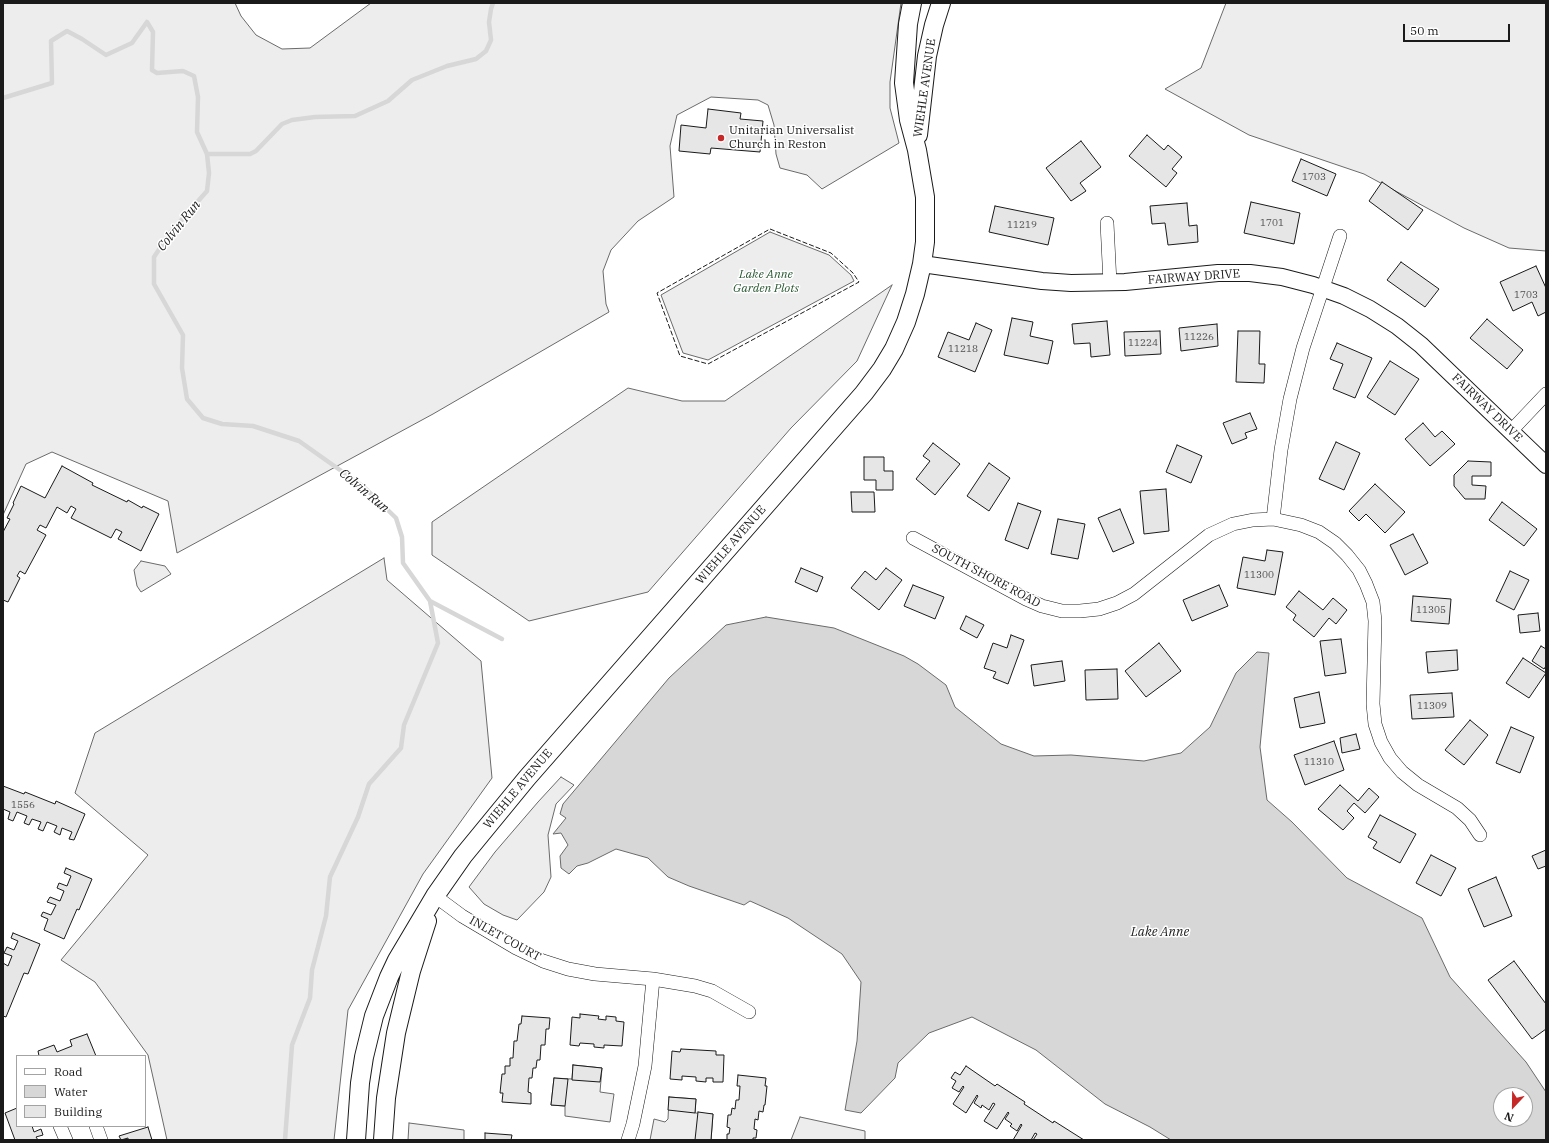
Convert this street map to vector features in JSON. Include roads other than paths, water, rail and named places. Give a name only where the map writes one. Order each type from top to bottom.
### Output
[{"type":"main road","name":"WIEHLE AVENUE","points":[[356,1140],[360,1083],[364,1057],[374,1016],[397,960],[435,896],[463,856],[523,782],[864,393],[882,369],[894,349],[906,322],[922,264],[925,242],[925,197],[917,150],[909,120],[904,82],[908,24],[912,3]]},
{"type":"main road","name":"WIEHLE AVENUE","points":[[917,150],[927,56],[941,3]]},
{"type":"main road","name":"WIEHLE AVENUE","points":[[383,1140],[387,1091],[396,1033],[411,971],[435,896]]},
{"type":"street","points":[[1107,222],[1110,283]]},
{"type":"street","points":[[1273,519],[1281,450],[1290,399],[1303,348],[1340,236]]},
{"type":"street","name":"FAIRWAY DRIVE","points":[[922,264],[1042,281],[1071,283],[1110,283],[1218,273],[1250,273],[1282,277],[1322,288],[1344,296],[1370,309],[1397,326],[1422,345],[1546,465]]},
{"type":"street","points":[[1511,431],[1546,394]]},
{"type":"street","name":"SOUTH SHORE ROAD","points":[[914,538],[1026,600],[1062,611],[1080,611],[1099,609],[1117,603],[1134,594],[1215,532],[1233,524],[1253,520],[1273,519],[1301,524],[1319,532],[1335,543],[1359,570],[1366,584],[1372,602],[1376,621],[1373,704],[1375,724],[1381,742],[1390,758],[1402,772],[1418,785],[1457,808],[1470,820],[1480,835]]},
{"type":"street","name":"INLET COURT","points":[[435,896],[459,914],[516,948],[543,961],[568,969],[595,974],[653,979],[704,988],[749,1012]]},
{"type":"street","points":[[628,1140],[633,1124],[645,1066],[653,979]]},
{"type":"street","points":[[60,1127],[66,1140]]},
{"type":"street","points":[[96,1127],[101,1140]]},
{"type":"water","name":"Lake Anne","points":[[766,617],[834,628],[904,656],[918,664],[946,685],[955,707],[1001,744],[1034,756],[1071,755],[1144,761],[1181,753],[1210,727],[1236,673],[1257,652],[1269,653],[1260,747],[1267,800],[1292,822],[1347,878],[1422,918],[1450,977],[1526,1062],[1546,1092],[1546,1140],[1171,1140],[1150,1127],[1105,1104],[1036,1050],[972,1017],[929,1033],[898,1063],[895,1078],[861,1113],[845,1110],[857,1041],[861,982],[842,954],[788,918],[750,901],[744,905],[668,877],[648,858],[616,849],[588,863],[577,866],[569,874],[561,868],[560,856],[568,845],[561,833],[553,834],[566,818],[560,814],[563,804],[669,678],[726,625]]},
{"type":"waterway","points":[[207,154],[250,154],[256,151],[282,124],[292,120],[315,117],[355,116],[388,101],[412,80],[447,66],[476,59],[486,51],[491,40],[489,22],[493,3]]},
{"type":"waterway","name":"Colvin Run","points":[[3,98],[52,83],[51,41],[67,31],[106,55],[132,43],[147,22],[153,32],[152,70],[157,73],[183,71],[194,76],[198,97],[197,132],[207,154],[209,173],[207,191],[170,233],[154,257],[154,284],[183,335],[182,368],[187,399],[203,418],[222,424],[253,426],[299,441],[364,487],[396,518],[402,537],[403,563],[430,601],[502,639]]},
{"type":"waterway","points":[[285,1140],[292,1045],[310,998],[312,970],[326,916],[330,877],[358,817],[369,784],[401,748],[404,725],[438,643],[430,601]]},
{"type":"place","name":"Unitarian Universalist Church in Reston","points":[[721,138]]},
{"type":"park label","name":"Lake Anne Garden Plots","points":[[766,282]]}]
